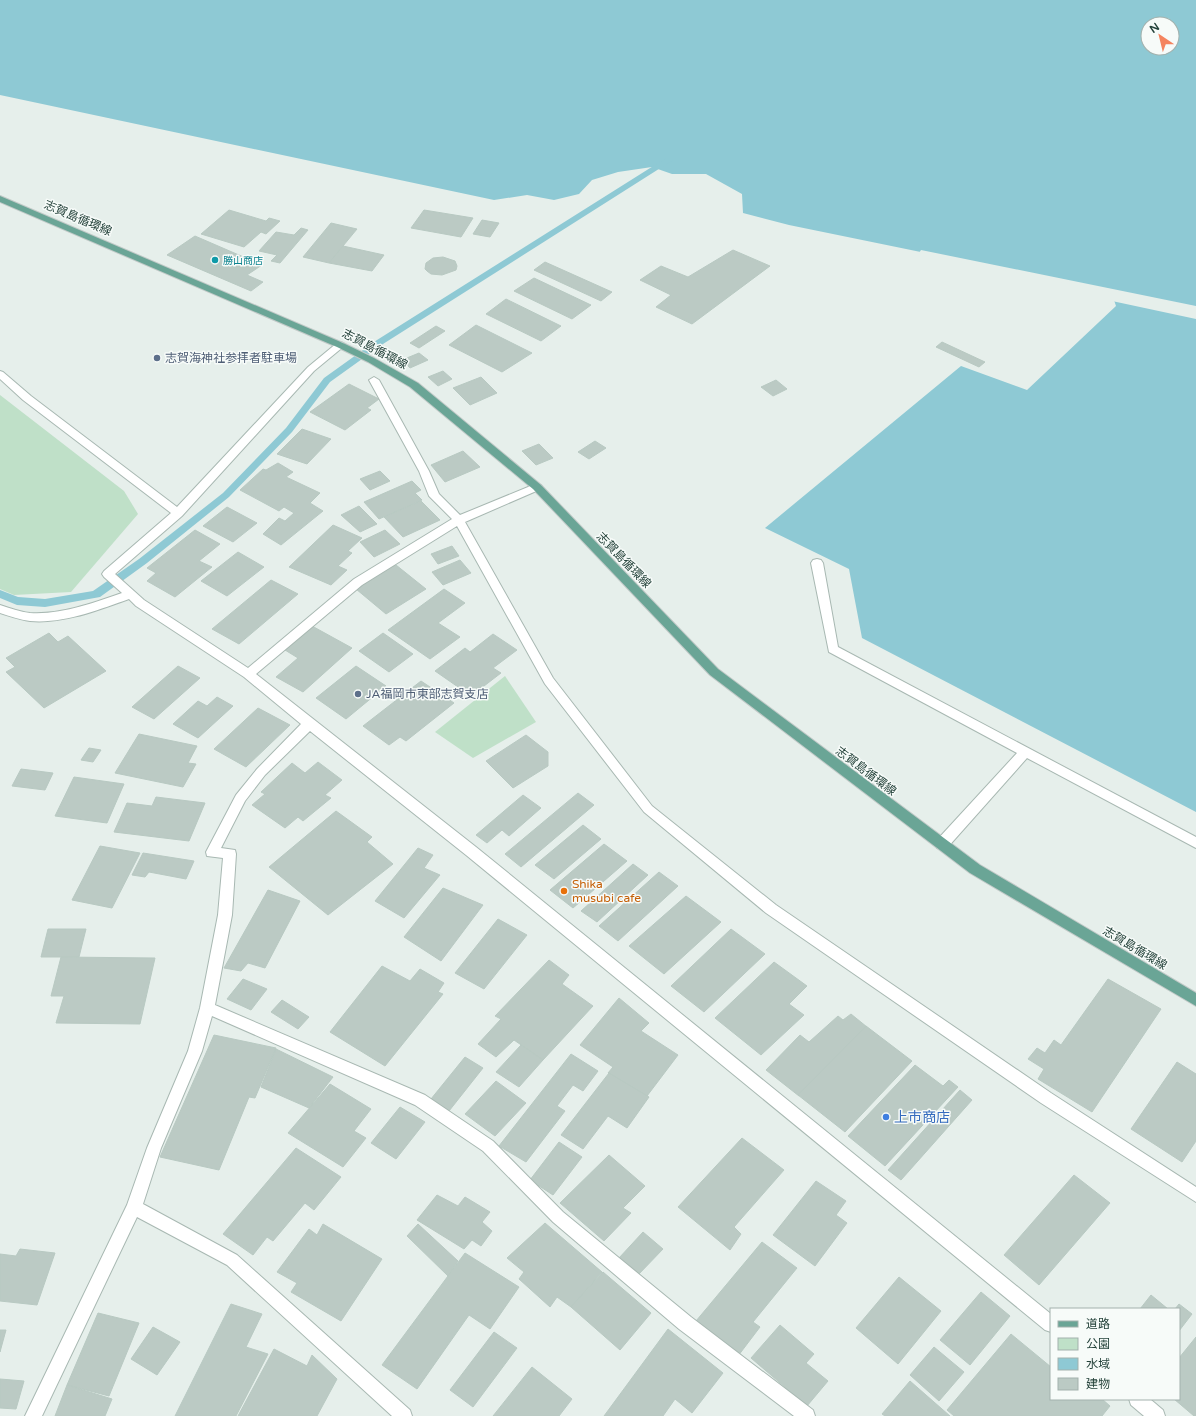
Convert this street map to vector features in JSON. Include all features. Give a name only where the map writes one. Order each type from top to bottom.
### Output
[{"type":"main road","name":"志賀島循環線","points":[[0,199],[340,344],[414,385],[537,487],[714,672],[976,869],[1196,1000]]},
{"type":"street","points":[[340,344],[311,369],[178,513],[108,574],[140,603],[248,674],[309,724],[471,851],[1050,1323]]},
{"type":"street","points":[[0,374],[26,398],[178,513]]},
{"type":"street","points":[[374,380],[424,471],[434,496],[459,520],[549,681],[648,809],[771,909],[1046,1098],[1196,1195]]},
{"type":"street","points":[[248,674],[358,582],[459,520],[537,487]]},
{"type":"street","points":[[817,563],[833,649],[1196,843]]},
{"type":"street","points":[[0,609],[32,617],[68,612],[106,603],[130,594]]},
{"type":"street","points":[[33,1416],[134,1208],[154,1148],[195,1051],[207,1008],[225,915],[230,854],[212,852],[240,798],[261,772],[309,724]]},
{"type":"street","points":[[942,844],[1025,752]]},
{"type":"street","points":[[207,1008],[420,1100],[488,1146],[558,1217],[685,1323],[807,1416]]},
{"type":"street","points":[[134,1208],[232,1260],[404,1416]]},
{"type":"street","points":[[1138,1400],[1157,1416]]},
{"type":"green space","points":[[0,395],[124,491],[138,514],[71,592],[14,595],[0,589]]},
{"type":"green space","points":[[505,676],[536,722],[473,758],[435,732]]},
{"type":"water","points":[[0,0],[1196,0],[1196,812],[862,638],[849,569],[765,528],[961,366],[1027,390],[1116,306],[1111,291],[789,225],[743,213],[742,194],[706,174],[672,174],[652,167],[618,172],[592,180],[579,194],[554,200],[527,195],[494,200],[0,95]]},
{"type":"pier","points":[[921,250],[1196,306],[1196,319],[1112,301],[1110,292],[919,253]]},
{"type":"building","points":[[229,210],[266,221],[269,218],[280,221],[266,234],[261,232],[244,247],[201,234]]},
{"type":"building","points":[[424,210],[473,218],[461,237],[411,228]]},
{"type":"building","points":[[482,220],[499,223],[490,237],[473,234]]},
{"type":"building","points":[[331,223],[357,229],[329,263],[303,257]]},
{"type":"building","points":[[301,228],[308,230],[280,263],[271,261],[277,255],[259,251],[276,232],[294,235]]},
{"type":"building","name":"勝山商店","points":[[195,236],[262,265],[247,275],[263,282],[251,291],[167,255]]},
{"type":"building","points":[[343,246],[384,255],[372,271],[329,263]]},
{"type":"building","points":[[733,250],[770,266],[692,324],[656,307],[671,295],[640,280],[661,266],[688,277]]},
{"type":"building","points":[[443,257],[455,261],[457,266],[456,270],[442,275],[431,274],[425,269],[426,263],[433,258]]},
{"type":"building","points":[[545,262],[612,292],[601,301],[534,270]]},
{"type":"building","points":[[534,278],[591,305],[572,319],[514,291]]},
{"type":"building","points":[[506,299],[561,326],[541,341],[486,314]]},
{"type":"building","points":[[476,325],[532,353],[502,372],[449,345]]},
{"type":"building","points":[[436,326],[445,331],[419,348],[410,343]]},
{"type":"building","points":[[942,342],[985,362],[979,367],[936,347]]},
{"type":"building","points":[[419,353],[428,360],[410,368],[402,360]]},
{"type":"building","points":[[443,371],[452,379],[438,386],[428,377]]},
{"type":"building","points":[[481,377],[497,393],[470,405],[453,388]]},
{"type":"building","points":[[776,380],[787,389],[773,396],[761,387]]},
{"type":"building","points":[[349,384],[379,399],[367,408],[371,410],[345,430],[310,412]]},
{"type":"building","points":[[302,429],[331,439],[307,464],[277,454]]},
{"type":"building","points":[[595,441],[606,448],[589,459],[578,452]]},
{"type":"building","points":[[539,444],[553,458],[536,465],[522,451]]},
{"type":"building","points":[[463,451],[480,467],[445,482],[431,465]]},
{"type":"building","points":[[278,463],[293,472],[286,477],[320,493],[310,503],[323,511],[281,545],[263,534],[279,518],[285,521],[294,513],[284,507],[279,511],[240,490],[263,469],[266,470]]},
{"type":"building","points":[[380,471],[390,481],[370,490],[360,479]]},
{"type":"building","points":[[412,481],[421,490],[415,493],[422,500],[379,519],[364,502]]},
{"type":"building","points":[[421,501],[440,520],[403,537],[384,517]]},
{"type":"building","points":[[359,506],[377,524],[360,532],[341,515]]},
{"type":"building","points":[[227,507],[257,523],[233,542],[203,526]]},
{"type":"building","points":[[333,525],[362,538],[348,551],[352,553],[338,566],[347,570],[331,585],[289,567]]},
{"type":"building","points":[[195,530],[220,544],[199,561],[212,567],[175,597],[147,581],[156,573],[147,568]]},
{"type":"building","points":[[385,530],[400,544],[374,557],[360,542]]},
{"type":"building","points":[[452,546],[459,556],[438,564],[431,554]]},
{"type":"building","points":[[238,552],[264,567],[227,596],[201,581]]},
{"type":"building","points":[[460,560],[471,573],[443,585],[432,572]]},
{"type":"building","points":[[396,565],[426,589],[386,614],[356,589]]},
{"type":"building","points":[[271,580],[298,594],[239,644],[212,629]]},
{"type":"building","points":[[444,589],[465,603],[438,623],[460,637],[430,659],[388,630]]},
{"type":"building","points":[[312,626],[352,648],[303,692],[276,677],[298,658],[285,650]]},
{"type":"building","points":[[49,633],[58,642],[68,636],[106,671],[44,708],[6,672],[15,667],[6,658]]},
{"type":"building","points":[[383,633],[413,654],[389,672],[359,651]]},
{"type":"building","points":[[493,634],[517,650],[493,668],[501,673],[471,696],[435,671],[465,648],[470,652]]},
{"type":"building","points":[[178,666],[200,678],[154,719],[132,707]]},
{"type":"building","points":[[356,666],[386,686],[346,719],[316,698]]},
{"type":"building","points":[[421,681],[454,703],[406,741],[400,737],[389,745],[363,726]]},
{"type":"building","points":[[217,697],[233,706],[198,738],[173,724],[198,701],[207,706]]},
{"type":"building","points":[[258,708],[290,725],[246,767],[214,749]]},
{"type":"building","points":[[139,734],[197,746],[188,763],[196,764],[183,787],[115,773]]},
{"type":"building","points":[[526,735],[548,752],[548,766],[513,788],[486,761]]},
{"type":"building","points":[[89,748],[101,750],[93,762],[81,760]]},
{"type":"building","points":[[318,762],[342,780],[325,795],[331,798],[303,821],[298,817],[285,828],[252,805],[265,794],[261,792],[292,763],[305,773]]},
{"type":"building","points":[[21,769],[53,773],[45,790],[12,786]]},
{"type":"building","points":[[74,777],[124,784],[107,823],[55,816]]},
{"type":"building","points":[[578,793],[594,805],[521,867],[505,854]]},
{"type":"building","points":[[523,795],[541,808],[509,836],[502,830],[487,843],[476,835]]},
{"type":"building","points":[[156,797],[205,803],[189,841],[114,832],[127,803],[152,806]]},
{"type":"building","points":[[336,811],[372,837],[367,842],[393,864],[328,915],[269,867]]},
{"type":"building","points":[[583,825],[601,839],[554,879],[535,865]]},
{"type":"building","points":[[604,844],[627,861],[573,908],[550,890]]},
{"type":"building","points":[[100,846],[140,853],[112,908],[72,900]]},
{"type":"building","points":[[418,848],[433,855],[424,868],[440,875],[404,918],[375,901]]},
{"type":"building","points":[[143,853],[194,861],[186,879],[149,872],[145,877],[132,875]]},
{"type":"building","points":[[633,864],[648,875],[597,922],[581,911]]},
{"type":"building","points":[[659,872],[678,886],[618,941],[599,926]]},
{"type":"building","points":[[443,888],[483,905],[441,961],[404,937]]},
{"type":"building","points":[[268,890],[300,901],[265,968],[248,963],[241,971],[224,968]]},
{"type":"building","points":[[686,896],[721,922],[664,974],[629,946]]},
{"type":"building","points":[[498,919],[527,935],[484,989],[455,973]]},
{"type":"building","points":[[48,929],[86,929],[79,957],[41,957]]},
{"type":"building","points":[[731,929],[765,954],[704,1012],[671,986]]},
{"type":"building","points":[[61,957],[155,958],[140,1024],[56,1023],[64,996],[51,996]]},
{"type":"building","points":[[549,960],[569,975],[562,984],[593,1006],[543,1060],[514,1040],[496,1057],[478,1044],[501,1019],[495,1016]]},
{"type":"building","points":[[774,962],[807,986],[789,1004],[804,1015],[761,1055],[715,1018]]},
{"type":"building","points":[[382,966],[410,981],[420,969],[444,983],[438,992],[443,994],[385,1066],[330,1032]]},
{"type":"building","points":[[243,979],[267,989],[251,1010],[227,999]]},
{"type":"building","points":[[1108,979],[1161,1009],[1092,1112],[1038,1079],[1044,1069],[1028,1059],[1037,1048],[1045,1053],[1054,1040],[1061,1045]]},
{"type":"building","points":[[619,998],[649,1023],[641,1031],[678,1055],[647,1096],[608,1073],[613,1067],[580,1045]]},
{"type":"building","points":[[282,1000],[309,1017],[298,1029],[271,1012]]},
{"type":"building","points":[[851,1014],[867,1027],[799,1096],[766,1070],[800,1035],[809,1042],[838,1016],[843,1020]]},
{"type":"building","points":[[866,1026],[912,1061],[845,1132],[798,1095]]},
{"type":"building","points":[[214,1035],[276,1048],[255,1098],[249,1097],[219,1170],[160,1157]]},
{"type":"building","points":[[521,1045],[543,1060],[519,1087],[496,1072]]},
{"type":"building","points":[[276,1049],[333,1077],[309,1108],[261,1087]]},
{"type":"building","points":[[571,1054],[598,1071],[583,1091],[573,1085],[557,1106],[565,1111],[526,1162],[499,1146]]},
{"type":"building","points":[[465,1057],[483,1068],[449,1111],[431,1099]]},
{"type":"building","points":[[1177,1062],[1196,1074],[1196,1141],[1182,1162],[1131,1129]]},
{"type":"building","points":[[915,1065],[943,1086],[949,1080],[958,1087],[885,1166],[848,1136]]},
{"type":"building","points":[[609,1073],[649,1097],[627,1128],[608,1116],[583,1149],[561,1135]]},
{"type":"building","points":[[496,1081],[526,1103],[495,1136],[465,1114]]},
{"type":"building","points":[[330,1084],[371,1109],[354,1131],[366,1138],[343,1167],[288,1133]]},
{"type":"building","points":[[960,1090],[972,1100],[901,1180],[888,1170]]},
{"type":"building","points":[[400,1107],[425,1122],[396,1159],[371,1143]]},
{"type":"building","points":[[742,1138],[784,1170],[734,1227],[741,1234],[730,1250],[678,1207]]},
{"type":"building","points":[[559,1142],[582,1157],[553,1195],[530,1180]]},
{"type":"building","points":[[296,1148],[341,1177],[314,1210],[305,1203],[273,1241],[267,1237],[253,1255],[223,1234]]},
{"type":"building","points":[[609,1155],[645,1186],[623,1208],[631,1213],[604,1241],[560,1203]]},
{"type":"building","points":[[1074,1175],[1110,1203],[1039,1285],[1004,1255]]},
{"type":"building","points":[[816,1181],[846,1201],[836,1215],[847,1223],[815,1266],[773,1235]]},
{"type":"building","points":[[437,1195],[458,1206],[465,1197],[490,1212],[482,1222],[492,1231],[481,1246],[472,1240],[464,1249],[417,1220]]},
{"type":"building","points":[[545,1223],[602,1272],[571,1307],[557,1297],[550,1307],[519,1279],[524,1272],[507,1258]]},
{"type":"building","points":[[323,1224],[382,1259],[341,1321],[291,1292],[297,1283],[277,1272],[309,1229],[317,1235]]},
{"type":"building","points":[[418,1224],[458,1261],[448,1276],[407,1236]]},
{"type":"building","points":[[643,1232],[663,1249],[638,1275],[619,1258]]},
{"type":"building","points":[[762,1242],[797,1268],[753,1322],[760,1327],[738,1356],[696,1321]]},
{"type":"building","points":[[20,1249],[55,1253],[37,1305],[0,1301],[0,1254],[16,1256]]},
{"type":"building","points":[[465,1253],[519,1287],[490,1329],[469,1315],[417,1389],[382,1365]]},
{"type":"building","points":[[603,1272],[651,1313],[620,1350],[571,1307]]},
{"type":"building","points":[[899,1277],[941,1311],[898,1364],[856,1328]]},
{"type":"building","points":[[981,1292],[1010,1316],[970,1365],[940,1340]]},
{"type":"building","points":[[1151,1295],[1167,1308],[1141,1308]]},
{"type":"building","points":[[231,1304],[262,1314],[246,1347],[268,1354],[236,1416],[175,1416]]},
{"type":"building","points":[[1179,1304],[1192,1314],[1180,1330],[1180,1308],[1176,1308]]},
{"type":"building","points":[[98,1313],[139,1323],[109,1396],[67,1385]]},
{"type":"building","points":[[780,1325],[814,1354],[806,1363],[828,1381],[807,1406],[751,1358]]},
{"type":"building","points":[[153,1327],[180,1342],[157,1375],[131,1359]]},
{"type":"building","points":[[668,1329],[723,1373],[692,1413],[675,1399],[663,1416],[604,1416]]},
{"type":"building","points":[[0,1330],[6,1330],[0,1352]]},
{"type":"building","points":[[494,1332],[517,1348],[473,1407],[450,1390]]},
{"type":"building","points":[[1011,1334],[1050,1366],[1050,1400],[1103,1400],[1110,1406],[1102,1416],[954,1416],[947,1410]]},
{"type":"building","points":[[1196,1337],[1196,1416],[1194,1416],[1175,1400],[1180,1400],[1180,1357]]},
{"type":"building","points":[[934,1347],[964,1372],[939,1401],[910,1375]]},
{"type":"building","points":[[274,1349],[307,1366],[312,1355],[337,1379],[317,1416],[238,1416]]},
{"type":"building","points":[[532,1367],[572,1399],[559,1416],[493,1416]]},
{"type":"building","points":[[0,1379],[24,1381],[16,1409],[0,1408]]},
{"type":"building","points":[[910,1381],[950,1416],[885,1416],[882,1414]]},
{"type":"building","points":[[67,1385],[112,1399],[105,1416],[55,1416]]},
{"type":"waterway","points":[[0,594],[17,601],[45,603],[96,594],[143,561],[226,495],[289,430],[327,380],[380,342],[669,160]]},
{"type":"place","name":"勝山商店","points":[[215,260]]},
{"type":"place","name":"志賀海神社参拝者駐車場","points":[[157,358]]},
{"type":"place","name":"JA福岡市東部志賀支店","points":[[358,694]]},
{"type":"place","name":"Shika musubi cafe","points":[[564,891]]},
{"type":"place","name":"上市商店","points":[[886,1117]]}]
